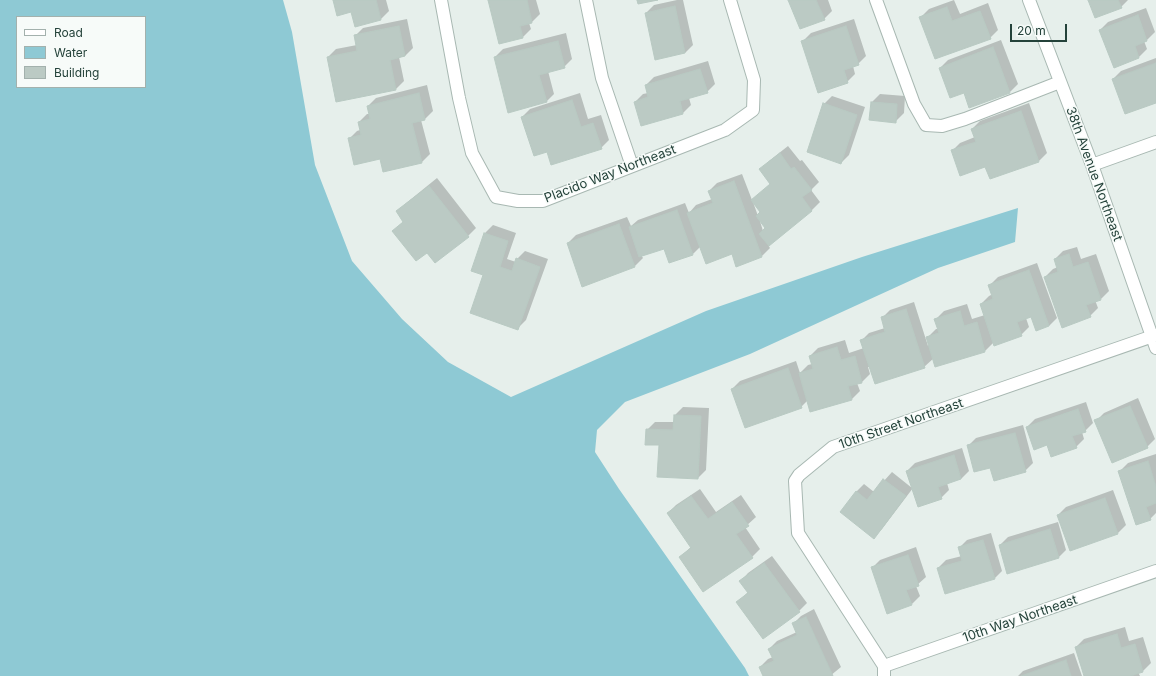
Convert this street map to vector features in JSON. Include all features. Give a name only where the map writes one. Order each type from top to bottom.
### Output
[{"type":"street","name":"Placido Way Northeast","points":[[441,0],[459,98],[472,153],[496,197],[518,201],[543,201],[725,130],[754,110],[754,80],[730,0]]},
{"type":"street","points":[[586,0],[602,78],[632,166]]},
{"type":"street","points":[[876,0],[914,104],[926,125],[942,126],[965,119],[1060,82]]},
{"type":"street","name":"38th Avenue Northeast","points":[[1029,0],[1092,165],[1154,335],[1156,348]]},
{"type":"street","points":[[1092,165],[1156,142]]},
{"type":"street","name":"10th Street Northeast","points":[[884,671],[798,533],[795,481],[799,475],[833,447],[1154,335]]},
{"type":"street","name":"10th Way Northeast","points":[[884,671],[1156,571]]},
{"type":"water","points":[[0,0],[283,0],[292,32],[315,165],[352,261],[402,319],[448,362],[511,397],[706,311],[862,257],[1018,208],[1015,242],[938,268],[750,354],[625,402],[597,430],[595,452],[619,489],[745,668],[749,676],[0,676]]},
{"type":"building","points":[[333,0],[376,0],[381,20],[355,27],[351,12],[337,16]]},
{"type":"building","points":[[488,0],[527,0],[532,23],[520,26],[523,38],[499,44]]},
{"type":"building","points":[[637,0],[658,0],[638,4]]},
{"type":"building","points":[[788,0],[816,0],[825,20],[800,29]]},
{"type":"building","points":[[1088,0],[1118,0],[1122,8],[1095,18]]},
{"type":"building","points":[[675,6],[685,53],[655,60],[645,13]]},
{"type":"building","points":[[947,7],[952,21],[980,11],[991,39],[935,59],[919,17]]},
{"type":"building","points":[[1138,15],[1147,41],[1135,46],[1139,58],[1114,68],[1099,30]]},
{"type":"building","points":[[399,26],[405,56],[390,60],[396,90],[336,102],[327,57],[357,51],[354,35]]},
{"type":"building","points":[[846,26],[859,65],[844,70],[848,83],[818,93],[801,41]]},
{"type":"building","points":[[558,41],[565,68],[539,75],[547,102],[508,113],[494,57]]},
{"type":"building","points":[[993,47],[1010,93],[969,108],[964,93],[950,98],[939,68]]},
{"type":"building","points":[[1156,63],[1156,103],[1125,114],[1112,79]]},
{"type":"building","points":[[700,69],[708,93],[680,101],[683,114],[641,126],[634,102],[648,97],[645,85]]},
{"type":"building","points":[[419,93],[425,120],[412,123],[422,163],[383,172],[380,159],[354,165],[348,138],[361,135],[358,122],[370,119],[367,106]]},
{"type":"building","points":[[572,100],[581,127],[593,123],[602,149],[551,165],[547,152],[534,156],[521,117]]},
{"type":"building","points":[[871,102],[897,104],[896,123],[869,120]]},
{"type":"building","points":[[823,103],[857,115],[841,164],[807,152]]},
{"type":"building","points":[[1021,111],[1039,162],[990,179],[985,167],[960,176],[951,150],[976,142],[971,129]]},
{"type":"building","points":[[780,153],[791,169],[794,167],[812,190],[802,197],[812,211],[769,246],[759,234],[765,228],[756,216],[760,212],[751,200],[770,184],[759,169]]},
{"type":"building","points":[[734,181],[762,257],[736,267],[732,254],[706,264],[687,213],[713,203],[708,191]]},
{"type":"building","points":[[429,186],[469,237],[435,263],[427,253],[416,261],[392,231],[403,222],[396,211]]},
{"type":"building","points":[[677,210],[693,255],[669,263],[664,249],[639,257],[629,227]]},
{"type":"building","points":[[619,224],[635,267],[582,287],[567,243]]},
{"type":"building","points":[[484,233],[508,241],[500,267],[512,271],[516,258],[540,267],[518,330],[470,313],[483,275],[471,271]]},
{"type":"building","points":[[1069,254],[1073,267],[1088,262],[1101,300],[1086,305],[1091,317],[1062,328],[1044,277],[1058,272],[1054,259]]},
{"type":"building","points":[[1029,270],[1049,326],[1036,331],[1031,317],[1017,322],[1022,336],[994,346],[980,304],[993,299],[988,285]]},
{"type":"building","points":[[906,309],[925,368],[875,384],[860,340],[885,332],[881,317]]},
{"type":"building","points":[[960,311],[964,326],[977,322],[985,352],[935,367],[926,337],[939,333],[934,319]]},
{"type":"building","points":[[837,347],[841,360],[855,356],[862,383],[848,386],[852,400],[810,412],[799,373],[813,369],[809,356]]},
{"type":"building","points":[[788,368],[802,408],[745,428],[731,389]]},
{"type":"building","points":[[1130,406],[1148,448],[1112,463],[1094,420]]},
{"type":"building","points":[[1078,409],[1086,432],[1072,436],[1077,448],[1051,457],[1047,445],[1034,450],[1026,427]]},
{"type":"building","points":[[674,415],[701,416],[698,479],[657,477],[659,445],[645,445],[646,429],[673,430]]},
{"type":"building","points":[[1015,433],[1026,472],[994,481],[990,468],[974,472],[967,445]]},
{"type":"building","points":[[954,455],[961,479],[938,487],[942,499],[918,507],[906,471]]},
{"type":"building","points":[[1148,461],[1156,487],[1156,503],[1146,507],[1151,520],[1136,525],[1118,471]]},
{"type":"building","points":[[883,479],[906,496],[874,539],[840,512],[856,491],[867,500]]},
{"type":"building","points":[[691,496],[708,519],[732,502],[749,526],[736,534],[753,558],[703,592],[679,557],[691,548],[667,513]]},
{"type":"building","points":[[1105,498],[1118,534],[1070,551],[1057,515]]},
{"type":"building","points":[[1050,529],[1059,558],[1007,574],[999,545]]},
{"type":"building","points":[[983,540],[995,579],[945,594],[937,568],[962,561],[958,547]]},
{"type":"building","points":[[908,555],[919,586],[906,590],[912,605],[887,614],[871,567]]},
{"type":"building","points":[[764,563],[800,612],[763,639],[736,602],[748,593],[739,581]]},
{"type":"building","points":[[806,617],[833,676],[763,676],[759,667],[774,661],[768,649],[797,635],[792,623]]},
{"type":"building","points":[[1117,634],[1121,648],[1135,644],[1143,672],[1130,676],[1084,676],[1075,647]]},
{"type":"building","points":[[1066,660],[1071,676],[1021,676]]}]
